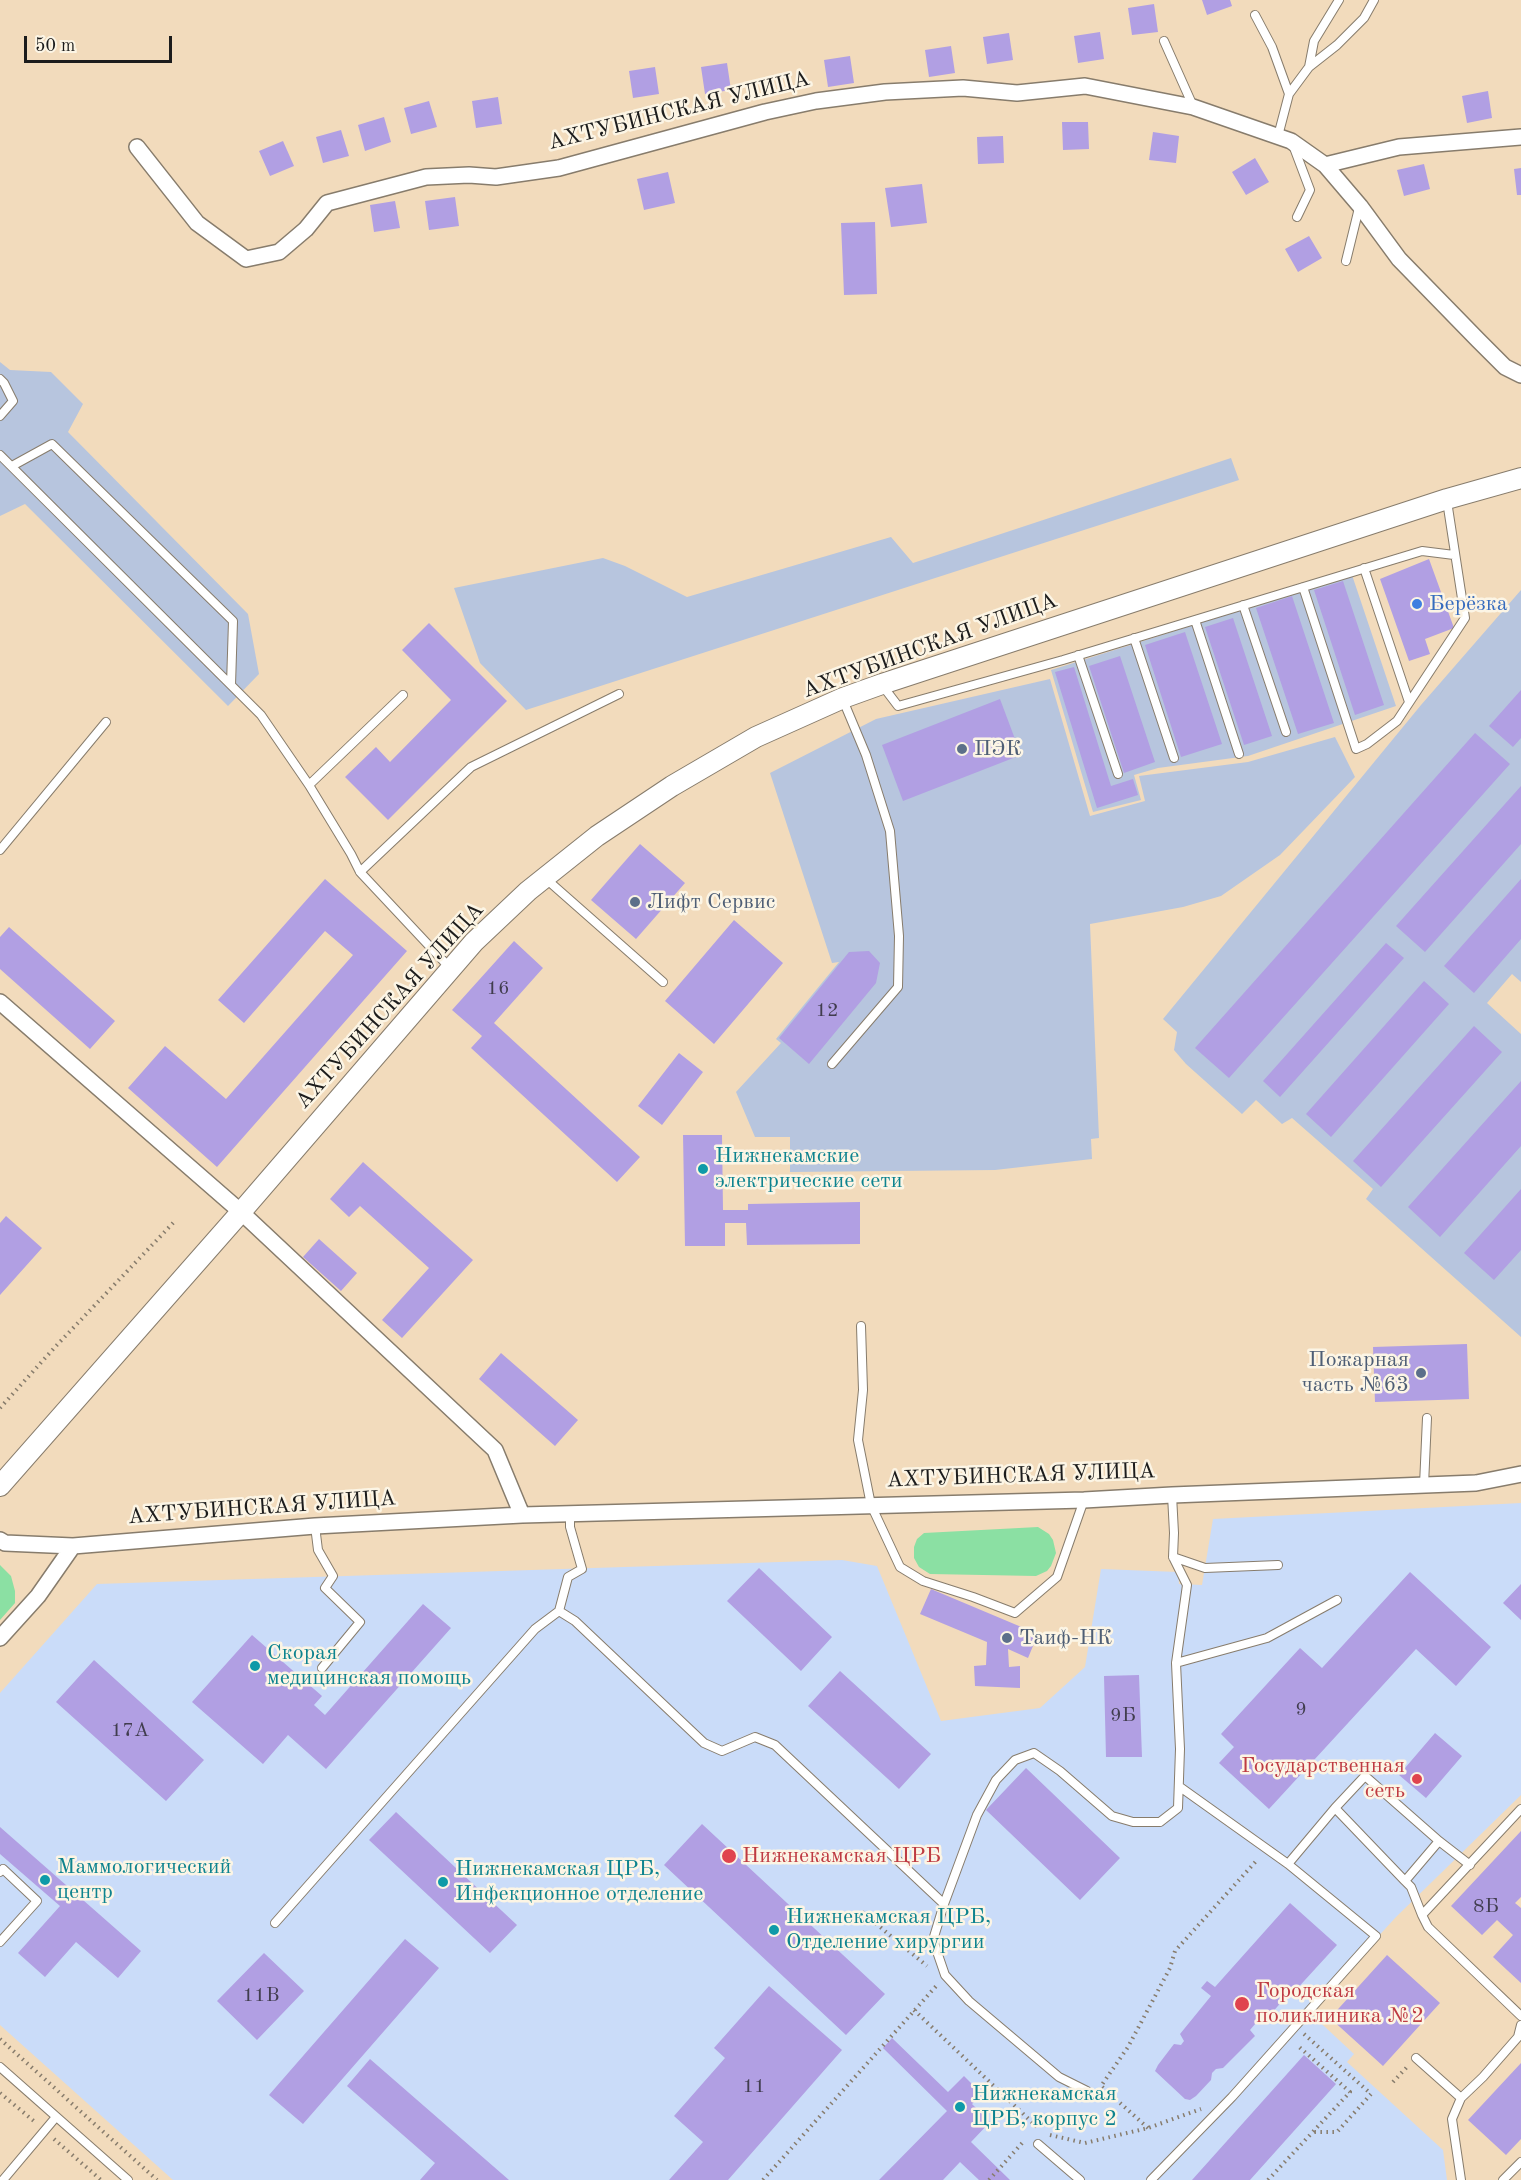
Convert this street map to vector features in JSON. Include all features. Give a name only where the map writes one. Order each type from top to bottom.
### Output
[{"type":"street","name":"АХТУБИНСКАЯ УЛИЦА","points":[[137,147],[197,223],[246,259],[279,252],[306,229],[327,203],[426,177],[469,175],[496,177],[559,168],[765,112],[816,101],[941,89],[963,88],[1017,93],[1085,86],[1193,107],[1285,138],[1325,165],[1360,206],[1399,259],[1498,360],[1521,375]]},
{"type":"street","points":[[1325,165],[1399,147],[1521,137]]},
{"type":"street","name":"АХТУБИНСКАЯ УЛИЦА","points":[[0,1486],[474,942],[545,878],[597,836],[672,786],[756,737],[843,698],[1447,499],[1521,478]]},
{"type":"street","points":[[0,1002],[241,1212],[495,1450],[522,1515]]},
{"type":"street","name":"АХТУБИНСКАЯ УЛИЦА","points":[[3,1541],[73,1546],[315,1526],[522,1515],[1084,1500],[1476,1483],[1521,1474]]},
{"type":"street","points":[[0,1638],[38,1596],[73,1546]]},
{"type":"lane","points":[[1309,67],[1314,41],[1339,0]]},
{"type":"lane","points":[[1289,94],[1309,67],[1337,45],[1364,18],[1374,0]]},
{"type":"lane","points":[[1255,15],[1272,47],[1289,94],[1285,138],[1310,190],[1297,217]]},
{"type":"lane","points":[[1164,41],[1193,107]]},
{"type":"lane","points":[[1346,261],[1360,206]]},
{"type":"lane","points":[[0,379],[4,382],[13,401],[0,416]]},
{"type":"lane","points":[[12,466],[52,444],[225,613],[233,621],[231,685]]},
{"type":"lane","points":[[0,455],[261,715],[309,785],[360,872],[450,968]]},
{"type":"lane","points":[[1304,586],[1356,749],[1367,744],[1397,721],[1465,618],[1447,499]]},
{"type":"lane","points":[[882,684],[898,706],[1078,655],[1422,551],[1454,555]]},
{"type":"lane","points":[[1364,568],[1409,702]]},
{"type":"lane","points":[[1243,605],[1286,732]]},
{"type":"lane","points":[[1195,620],[1239,754]]},
{"type":"lane","points":[[1134,638],[1174,758]]},
{"type":"lane","points":[[1078,655],[1118,774]]},
{"type":"lane","points":[[360,872],[471,768],[619,694]]},
{"type":"lane","points":[[309,785],[403,695]]},
{"type":"lane","points":[[832,1064],[898,987],[899,936],[890,831],[866,755],[843,698]]},
{"type":"lane","points":[[0,850],[106,722]]},
{"type":"lane","points":[[545,878],[663,982]]},
{"type":"lane","points":[[861,1326],[863,1390],[858,1440],[871,1505],[900,1567],[923,1581],[1015,1613],[1057,1577],[1084,1500]]},
{"type":"lane","points":[[1424,1485],[1427,1418]]},
{"type":"lane","points":[[1087,2091],[1059,2077],[969,2001],[945,1975],[933,1940],[977,1815],[996,1780],[1015,1760],[1034,1753],[1060,1771],[1112,1816],[1133,1822],[1160,1822],[1178,1808],[1180,1787],[1176,1663],[1187,1585],[1173,1557],[1172,1495]]},
{"type":"lane","points":[[275,1923],[535,1629],[559,1611],[568,1577],[582,1569],[570,1527],[570,1514]]},
{"type":"lane","points":[[315,1526],[318,1550],[333,1576],[325,1588],[360,1622],[322,1668]]},
{"type":"lane","points":[[1173,1557],[1205,1568],[1278,1565]]},
{"type":"lane","points":[[1176,1663],[1267,1638],[1337,1600]]},
{"type":"lane","points":[[559,1611],[575,1621],[705,1743],[722,1751],[755,1737],[775,1745],[944,1904]]},
{"type":"lane","points":[[1288,1864],[1365,1776],[1470,1865]]},
{"type":"lane","points":[[1151,2180],[1232,2097],[1376,1936],[1288,1864],[1180,1787]]},
{"type":"lane","points":[[1335,1808],[1412,1887],[1428,1927],[1521,2016]]},
{"type":"lane","points":[[1422,1915],[1521,1809]]},
{"type":"lane","points":[[1405,1881],[1439,1841]]},
{"type":"lane","points":[[0,1872],[3,1869],[37,1901],[0,1942]]},
{"type":"lane","points":[[1461,2180],[1452,2119],[1461,2098],[1518,2037],[1521,2025]]},
{"type":"lane","points":[[1416,2058],[1461,2098]]},
{"type":"lane","points":[[0,2067],[128,2180]]},
{"type":"lane","points":[[3,2180],[56,2117]]},
{"type":"lane","points":[[1038,2144],[1080,2180]]},
{"type":"lane","points":[[1503,2180],[1521,2162]]},
{"type":"path","points":[[0,1408],[174,1222]]},
{"type":"path","points":[[1148,2128],[1101,2086],[1133,2037],[1170,1968],[1175,1951],[1262,1853]]},
{"type":"path","points":[[862,1912],[933,1971]]},
{"type":"path","points":[[763,2180],[942,1979]]},
{"type":"path","points":[[914,2010],[1037,2127]]},
{"type":"path","points":[[1293,2042],[1302,2032],[1371,2094],[1337,2132],[1313,2132]]},
{"type":"path","points":[[0,2039],[157,2180]]},
{"type":"path","points":[[1393,2082],[1416,2058]]},
{"type":"shaded area","points":[[0,362],[10,370],[51,372],[83,404],[68,432],[248,614],[259,674],[228,706],[25,504],[0,516]]},
{"type":"shaded area","points":[[1231,458],[1239,480],[526,710],[480,663],[454,588],[603,558],[625,566],[687,597],[891,537],[913,563]]},
{"type":"shaded area","points":[[1352,575],[1396,706],[1248,756],[1158,768],[1134,775],[1141,800],[1093,812],[1051,670]]},
{"type":"shaded area","points":[[1521,590],[1521,982],[1512,974],[1487,1003],[1521,1034],[1521,1337],[1366,1199],[1373,1189],[1292,1118],[1282,1124],[1256,1100],[1242,1114],[1186,1064],[1174,1050],[1177,1032],[1163,1019],[1421,705]]},
{"type":"shaded area","points":[[1050,679],[1090,816],[1145,801],[1139,776],[1248,762],[1335,737],[1355,777],[1280,855],[1221,896],[1183,907],[1090,924],[1099,1138],[1091,1139],[1092,1159],[995,1170],[790,1172],[790,1137],[755,1137],[736,1092],[781,1043],[776,1039],[839,962],[832,963],[770,773],[876,719]]},
{"type":"shaded area","name":"Нижнекамская ЦРБ","points":[[1521,1503],[1521,1795],[1396,1917],[1309,2012],[1354,2054],[1347,2062],[1443,2150],[1447,2180],[173,2180],[0,2025],[0,1693],[97,1584],[842,1560],[877,1566],[941,1721],[1040,1708],[1085,1667],[1101,1569],[1178,1572],[1179,1584],[1202,1585],[1213,1519]]},
{"type":"green space","points":[[1038,1527],[1049,1534],[1056,1553],[1047,1571],[1036,1576],[930,1574],[919,1567],[914,1558],[917,1539],[924,1533]]},
{"type":"green space","points":[[0,1565],[11,1576],[15,1603],[0,1620]]},
{"type":"building","points":[[1202,0],[1230,0],[1232,6],[1207,15]]},
{"type":"building","points":[[1154,4],[1158,32],[1132,35],[1128,8]]},
{"type":"building","points":[[1100,32],[1104,59],[1078,63],[1074,36]]},
{"type":"building","points":[[1009,33],[1013,60],[987,64],[983,37]]},
{"type":"building","points":[[951,46],[955,73],[929,77],[925,50]]},
{"type":"building","points":[[850,56],[854,83],[828,87],[824,60]]},
{"type":"building","points":[[727,63],[731,90],[705,94],[701,67]]},
{"type":"building","points":[[655,67],[659,94],[633,98],[629,71]]},
{"type":"building","points":[[1488,91],[1492,118],[1467,123],[1462,96]]},
{"type":"building","points":[[498,97],[502,124],[476,128],[472,101]]},
{"type":"building","points":[[429,101],[437,127],[411,134],[404,108]]},
{"type":"building","points":[[384,117],[391,142],[365,151],[358,125]]},
{"type":"building","points":[[1062,122],[1088,122],[1089,149],[1063,150]]},
{"type":"building","points":[[341,130],[349,156],[323,163],[316,137]]},
{"type":"building","points":[[1153,132],[1179,136],[1176,163],[1149,160]]},
{"type":"building","points":[[1003,136],[1004,163],[978,164],[977,137]]},
{"type":"building","points":[[283,141],[294,166],[270,176],[259,151]]},
{"type":"building","points":[[1255,158],[1269,182],[1246,195],[1232,172]]},
{"type":"building","points":[[1424,164],[1430,189],[1404,196],[1397,170]]},
{"type":"building","points":[[1521,168],[1521,195],[1517,195],[1514,169]]},
{"type":"building","points":[[668,172],[675,203],[644,210],[637,179]]},
{"type":"building","points":[[922,184],[927,223],[891,227],[885,188]]},
{"type":"building","points":[[455,197],[459,226],[429,230],[425,201]]},
{"type":"building","points":[[395,201],[400,228],[374,232],[370,205]]},
{"type":"building","points":[[875,222],[877,294],[844,295],[841,223]]},
{"type":"building","points":[[1309,236],[1322,258],[1298,272],[1285,249]]},
{"type":"building","name":"Берёзка","points":[[1429,559],[1454,628],[1425,639],[1430,654],[1409,661],[1380,579]]},
{"type":"building","points":[[1343,581],[1384,705],[1355,715],[1314,590]]},
{"type":"building","points":[[1292,596],[1334,723],[1298,734],[1256,608]]},
{"type":"building","points":[[1233,618],[1272,736],[1244,745],[1205,627]]},
{"type":"building","points":[[429,623],[507,701],[388,820],[345,777],[376,747],[390,762],[451,700],[402,650]]},
{"type":"building","points":[[1185,632],[1222,744],[1181,757],[1145,645]]},
{"type":"building","points":[[1120,656],[1155,762],[1124,773],[1089,666]]},
{"type":"building","points":[[1074,667],[1111,786],[1133,779],[1138,795],[1097,808],[1055,672]]},
{"type":"building","points":[[1521,690],[1521,738],[1513,747],[1489,726]]},
{"type":"building","points":[[1000,699],[1021,755],[903,801],[882,745]]},
{"type":"building","points":[[1475,733],[1510,764],[1229,1078],[1195,1048]]},
{"type":"building","points":[[1521,786],[1521,844],[1425,952],[1396,926]]},
{"type":"building","points":[[640,844],[685,883],[636,939],[591,900]]},
{"type":"building","points":[[325,879],[407,951],[217,1167],[128,1088],[165,1046],[226,1099],[353,955],[325,931],[244,1023],[218,1000]]},
{"type":"building","points":[[1521,879],[1521,939],[1474,993],[1444,966]]},
{"type":"building","points":[[734,920],[783,963],[714,1044],[665,1001]]},
{"type":"building","points":[[9,927],[115,1021],[90,1049],[0,969],[0,937]]},
{"type":"building","points":[[514,941],[543,968],[494,1023],[640,1157],[617,1182],[471,1048],[482,1036],[452,1010]]},
{"type":"building","points":[[1386,943],[1404,958],[1280,1097],[1263,1081]]},
{"type":"building","points":[[869,951],[880,963],[876,983],[809,1064],[779,1038],[849,952]]},
{"type":"building","points":[[1424,981],[1449,1004],[1331,1137],[1306,1114]]},
{"type":"building","points":[[1474,1026],[1502,1052],[1381,1187],[1353,1161]]},
{"type":"building","points":[[679,1053],[703,1072],[662,1125],[638,1106]]},
{"type":"building","points":[[1521,1081],[1521,1146],[1440,1237],[1408,1207]]},
{"type":"building","name":"Нижнекамские электрические сети","points":[[683,1135],[722,1135],[723,1210],[748,1210],[748,1204],[860,1202],[860,1244],[747,1245],[746,1223],[725,1223],[725,1246],[685,1246]]},
{"type":"building","points":[[363,1162],[473,1260],[402,1338],[382,1320],[429,1268],[360,1206],[349,1217],[330,1199]]},
{"type":"building","points":[[1521,1189],[1521,1250],[1494,1280],[1464,1253]]},
{"type":"building","points":[[6,1216],[42,1248],[0,1295],[0,1223]]},
{"type":"building","points":[[319,1239],[357,1273],[341,1291],[303,1257]]},
{"type":"building","name":"Пожарная часть №63","points":[[1467,1344],[1469,1399],[1375,1402],[1373,1347]]},
{"type":"building","points":[[501,1353],[578,1420],[555,1446],[479,1379]]},
{"type":"building","points":[[759,1568],[832,1637],[801,1671],[727,1601]]},
{"type":"building","points":[[1410,1572],[1491,1647],[1456,1686],[1416,1649],[1269,1809],[1219,1763],[1234,1747],[1221,1734],[1300,1648],[1322,1668]]},
{"type":"building","points":[[1521,1584],[1521,1620],[1503,1603]]},
{"type":"building","name":"Таиф-НК","points":[[931,1589],[1038,1634],[1028,1658],[1008,1649],[1009,1667],[1020,1666],[1020,1688],[975,1686],[974,1666],[986,1665],[987,1642],[920,1614]]},
{"type":"building","name":"Скорая медицинская помощь","points":[[423,1604],[451,1628],[326,1769],[288,1735],[263,1764],[192,1702],[252,1635],[322,1696],[314,1705],[325,1715]]},
{"type":"building","points":[[94,1660],[204,1760],[166,1801],[56,1702]]},
{"type":"building","points":[[840,1671],[931,1754],[899,1789],[808,1706]]},
{"type":"building","points":[[1139,1675],[1142,1757],[1106,1757],[1104,1676]]},
{"type":"building","points":[[1435,1733],[1462,1756],[1426,1798],[1399,1775]]},
{"type":"building","points":[[1026,1768],[1120,1858],[1080,1900],[986,1810]]},
{"type":"building","name":"Нижнекамская ЦРБ, Инфекционное отделение","points":[[396,1812],[517,1925],[490,1953],[369,1840]]},
{"type":"building","name":"Нижнекамская ЦРБ, Отделение хирургии","points":[[702,1824],[885,1994],[846,2035],[664,1865]]},
{"type":"building","name":"Маммологический центр","points":[[0,1827],[141,1951],[118,1978],[76,1942],[45,1977],[18,1953],[60,1906],[0,1854]]},
{"type":"building","points":[[1521,1831],[1521,1897],[1515,1903],[1521,1908],[1521,1983],[1493,1957],[1513,1935],[1497,1920],[1482,1935],[1451,1906]]},
{"type":"building","name":"Городская поликлиника №2","points":[[1290,1903],[1337,1945],[1271,2014],[1266,2011],[1250,2030],[1255,2036],[1223,2068],[1216,2069],[1212,2073],[1211,2080],[1196,2096],[1190,2100],[1185,2099],[1155,2071],[1158,2065],[1174,2044],[1181,2045],[1184,2041],[1180,2034],[1211,1996],[1201,1988],[1207,1981],[1215,1987]]},
{"type":"building","points":[[405,1939],[439,1968],[303,2124],[269,2095]]},
{"type":"building","points":[[264,1953],[304,1991],[257,2040],[217,2001]]},
{"type":"building","points":[[1387,1955],[1440,2003],[1383,2066],[1330,2018]]},
{"type":"building","points":[[769,1986],[842,2050],[728,2180],[669,2180],[703,2142],[674,2116],[725,2058],[714,2048]]},
{"type":"building","name":"Нижнекамская ЦРБ, корпус 2","points":[[892,2038],[948,2092],[964,2076],[982,2094],[972,2104],[990,2122],[971,2142],[1010,2180],[979,2180],[960,2162],[943,2180],[879,2180],[947,2111],[883,2048]]},
{"type":"building","points":[[1304,2055],[1336,2084],[1250,2180],[1192,2180]]},
{"type":"building","points":[[370,2059],[509,2180],[420,2180],[435,2163],[347,2086]]},
{"type":"building","points":[[1521,2063],[1521,2139],[1506,2155],[1468,2120]]},
{"type":"place","name":"Берёзка","points":[[1417,604]]},
{"type":"place","name":"ПЭК","points":[[962,749]]},
{"type":"place","name":"Лифт Сервис","points":[[635,902]]},
{"type":"place","name":"Нижнекамские электрические сети","points":[[703,1169]]},
{"type":"place","name":"Пожарная часть №63","points":[[1421,1373]]},
{"type":"place","name":"Таиф-НК","points":[[1007,1638]]},
{"type":"place","name":"Скорая медицинская помощь","points":[[255,1666]]},
{"type":"place","name":"Государственная сеть","points":[[1417,1779]]},
{"type":"place","name":"Нижнекамская ЦРБ","points":[[729,1856]]},
{"type":"place","name":"Маммологический центр","points":[[45,1880]]},
{"type":"place","name":"Нижнекамская ЦРБ, Инфекционное отделение","points":[[443,1882]]},
{"type":"place","name":"Нижнекамская ЦРБ, Отделение хирургии","points":[[774,1930]]},
{"type":"place","name":"Городская поликлиника №2","points":[[1242,2004]]},
{"type":"place","name":"Нижнекамская ЦРБ, корпус 2","points":[[960,2107]]}]
